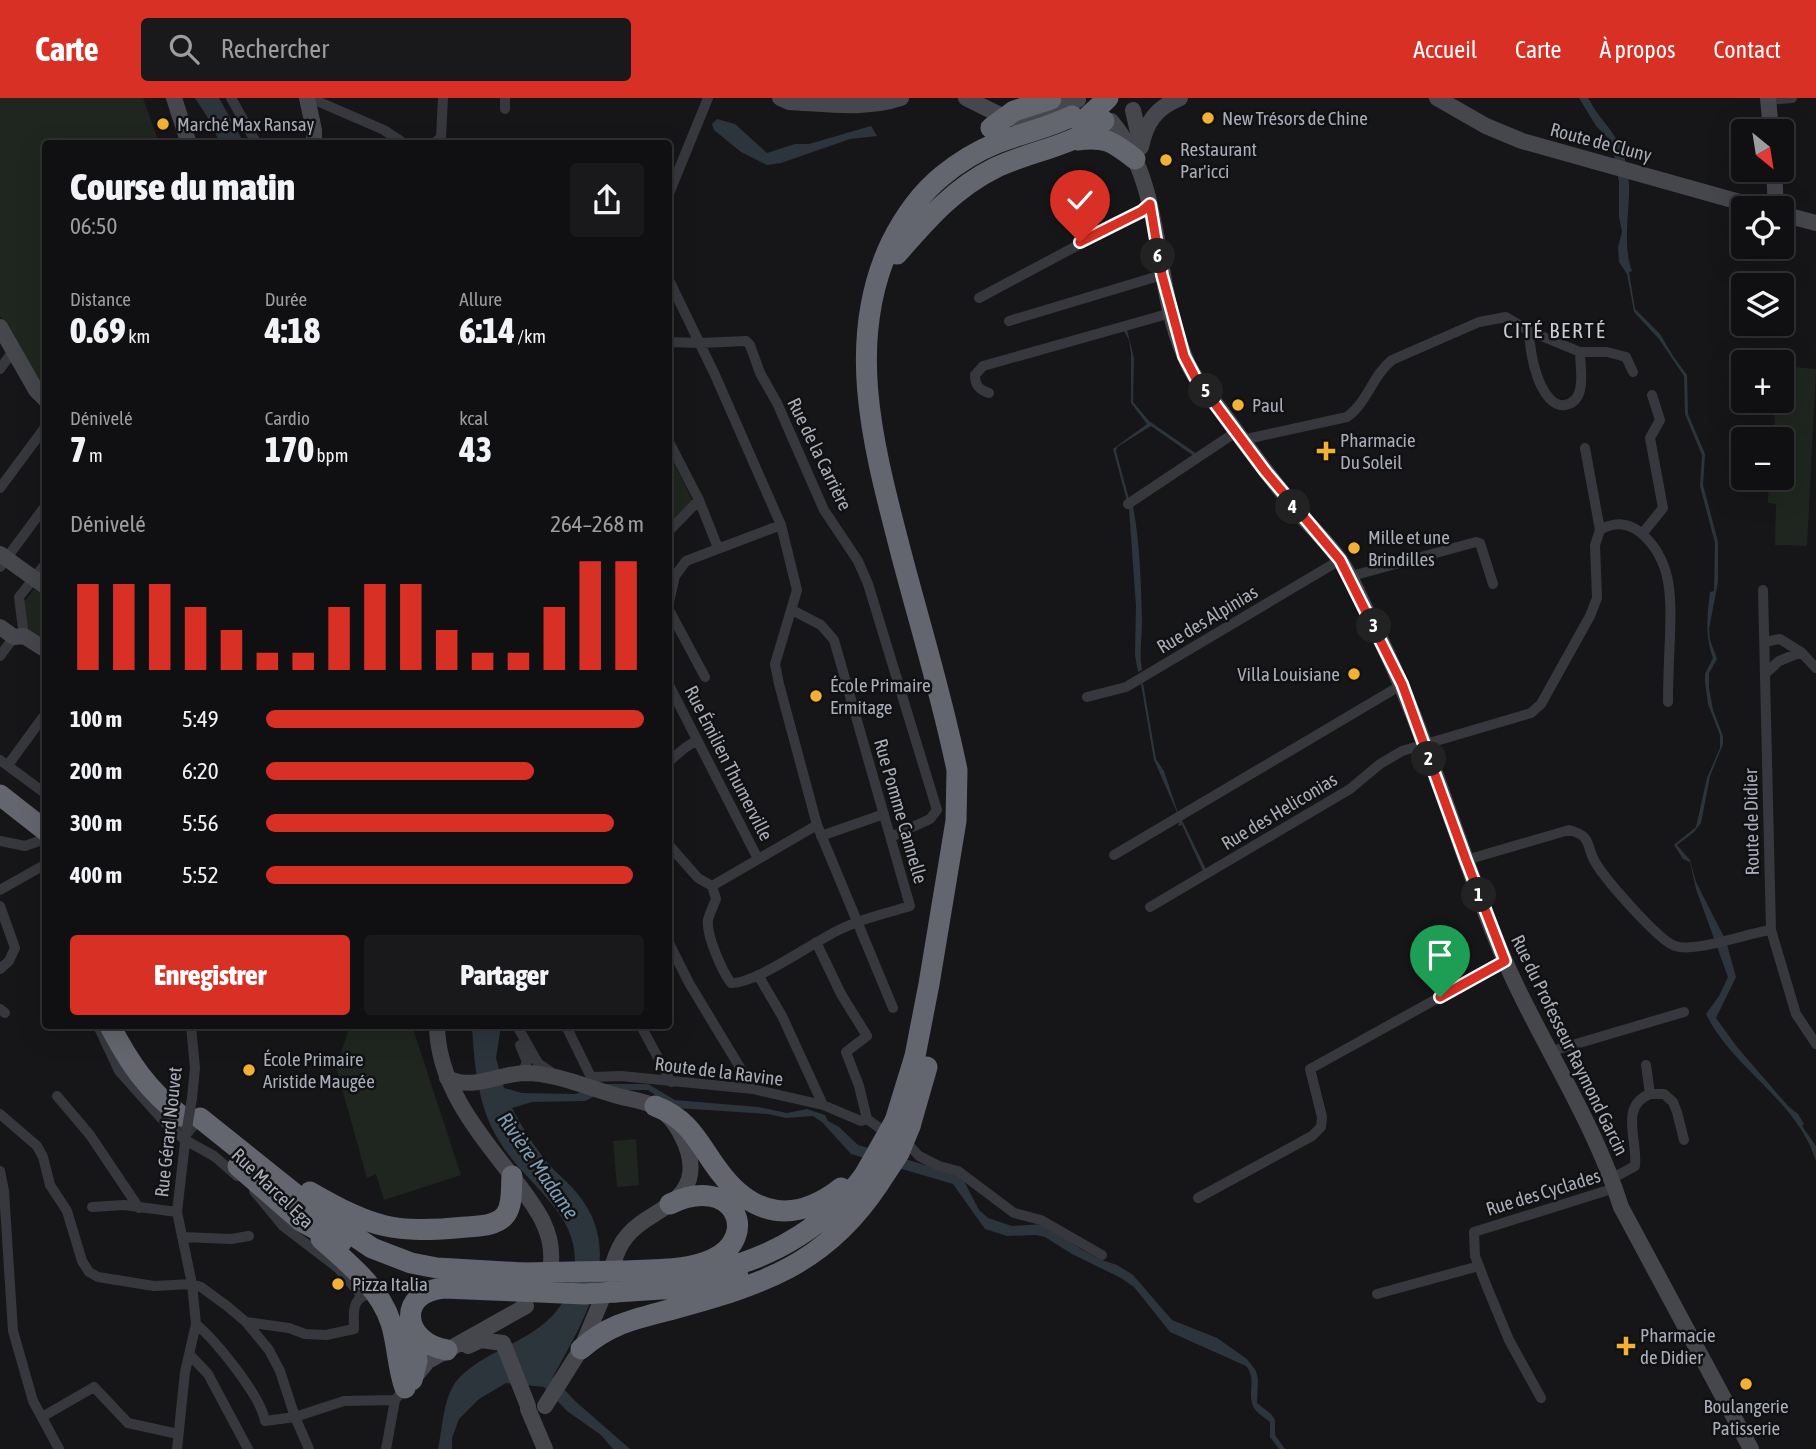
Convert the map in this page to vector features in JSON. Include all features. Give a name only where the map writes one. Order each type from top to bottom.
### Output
[{"type":"highway","points":[[898,1127],[927,1066],[962,849],[968,776],[962,740],[912,555],[880,414],[876,364],[878,332],[898,216],[913,195],[964,148],[1014,111],[1052,98]]},
{"type":"highway","points":[[614,1280],[693,1287],[757,1270],[784,1258],[817,1237],[848,1211],[869,1178],[893,1149],[923,1017],[956,821],[957,770],[879,468],[867,393],[866,355],[870,307],[898,228],[920,197],[941,177],[984,149],[1086,114],[1108,98]]},
{"type":"highway","points":[[1086,114],[1095,137],[1107,140],[1138,158]]},
{"type":"highway","points":[[3,768],[42,810]]},
{"type":"highway","points":[[0,795],[42,840]]},
{"type":"highway","points":[[112,1029],[143,1081],[189,1119],[356,1270],[369,1294],[391,1322],[398,1370],[404,1389]]},
{"type":"highway","points":[[125,1029],[143,1063],[189,1119],[252,1160],[357,1218],[403,1230],[480,1226],[500,1220],[508,1210],[512,1176]]},
{"type":"highway","points":[[655,1106],[670,1112],[685,1123],[718,1171],[740,1195],[771,1211],[791,1211],[821,1202],[844,1186],[869,1178]]},
{"type":"highway","points":[[252,1160],[364,1244],[411,1263],[524,1290]]},
{"type":"highway","points":[[581,1349],[609,1328],[636,1318],[748,1288],[805,1259],[855,1216],[869,1178]]},
{"type":"highway","points":[[404,1389],[417,1361],[410,1320],[413,1306],[421,1296],[432,1290],[524,1290],[614,1280],[701,1264],[725,1251],[735,1238],[737,1221],[733,1211],[721,1198],[704,1194],[692,1195],[670,1204]]},
{"type":"highway","points":[[301,1221],[366,1258],[407,1273],[524,1290]]},
{"type":"highway","points":[[412,1328],[427,1344],[447,1349]]},
{"type":"main road","points":[[174,98],[189,140]]},
{"type":"main road","points":[[308,98],[314,140]]},
{"type":"main road","points":[[780,98],[789,102],[862,106],[901,98]]},
{"type":"main road","points":[[966,98],[1002,121],[1086,114],[1119,120],[1136,105],[1180,98]]},
{"type":"main road","points":[[1138,158],[1144,131],[1151,118],[1161,108],[1180,98]]},
{"type":"main road","name":"Route de Cluny","points":[[1437,98],[1486,126],[1522,141],[1731,200]]},
{"type":"main road","points":[[1769,99],[1770,119]]},
{"type":"main road","name":"Rue du Professeur Raymond Garcin","points":[[1136,105],[1138,158],[1150,204],[1153,277],[1171,313],[1184,356],[1195,377],[1239,436],[1297,511],[1340,560],[1402,684],[1520,998],[1586,1122],[1621,1207],[1751,1449]]},
{"type":"main road","name":"Rue du Professeur Raymond Garcin","points":[[1086,114],[1130,146],[1138,158]]},
{"type":"main road","points":[[1794,217],[1816,223]]},
{"type":"main road","points":[[0,327],[42,396]]},
{"type":"main road","points":[[2,560],[40,582]]},
{"type":"main road","points":[[0,628],[42,648]]},
{"type":"main road","points":[[437,1029],[446,1078],[466,1113],[542,1217],[550,1242],[551,1262]]},
{"type":"main road","points":[[446,1078],[464,1084],[476,1084],[522,1073],[565,1079],[655,1106],[678,1131],[689,1153],[691,1167],[686,1187],[670,1204],[628,1234],[614,1280],[581,1349],[539,1406]]},
{"type":"main road","points":[[466,1113],[464,1093],[476,1084]]},
{"type":"main road","points":[[524,1290],[503,1345],[519,1385],[539,1406],[544,1447]]},
{"type":"main road","points":[[404,1389],[425,1364],[524,1290]]},
{"type":"main road","points":[[404,1389],[475,1342],[491,1340],[503,1345]]},
{"type":"street","points":[[231,98],[255,140]]},
{"type":"street","points":[[308,98],[384,130],[399,140]]},
{"type":"street","points":[[437,140],[440,137],[443,98]]},
{"type":"street","points":[[672,186],[708,98]]},
{"type":"street","points":[[1769,99],[1792,98]]},
{"type":"street","points":[[979,298],[1142,211],[1150,204]]},
{"type":"street","points":[[1009,321],[1153,277]]},
{"type":"street","points":[[672,286],[781,525],[797,590],[775,664],[806,793],[856,923],[893,1008]]},
{"type":"street","points":[[989,393],[977,386],[975,381],[975,375],[984,366],[1171,313]]},
{"type":"street","points":[[1128,504],[1239,436],[1347,417],[1359,409],[1382,368],[1392,360],[1479,322],[1506,317],[1529,331],[1580,352],[1607,352],[1626,357],[1633,372]]},
{"type":"street","points":[[1529,331],[1539,379],[1550,400],[1556,404],[1570,403],[1580,392],[1580,352]]},
{"type":"street","name":"Rue de la Carrière","points":[[700,344],[746,341],[750,345],[760,373],[777,403],[824,510],[858,561],[868,584],[937,810],[930,819],[891,837]]},
{"type":"street","points":[[672,342],[700,344]]},
{"type":"street","points":[[0,369],[13,351]]},
{"type":"street","points":[[1642,534],[1663,508],[1650,438],[1660,420],[1652,395]]},
{"type":"street","points":[[0,488],[42,431]]},
{"type":"street","points":[[672,448],[699,500],[718,548]]},
{"type":"street","name":"Rue des Heliconias","points":[[1150,907],[1350,789],[1380,764],[1402,751],[1531,713],[1541,704],[1590,616],[1597,598],[1595,545],[1600,530],[1585,448]]},
{"type":"street","points":[[672,528],[699,500]]},
{"type":"street","points":[[2,560],[42,510]]},
{"type":"street","points":[[1600,530],[1606,526],[1625,524],[1642,534],[1663,559],[1671,590],[1668,702]]},
{"type":"street","points":[[672,589],[675,576],[686,561],[781,525]]},
{"type":"street","points":[[1348,577],[1476,542],[1480,543],[1493,584]]},
{"type":"street","name":"Rue des Alpinias","points":[[1087,697],[1136,682],[1340,560]]},
{"type":"street","points":[[0,656],[19,637],[19,597],[40,582]]},
{"type":"street","name":"Route de Didier","points":[[1763,590],[1771,930],[1797,1014],[1816,1044]]},
{"type":"street","name":"Rue Pomme Cannelle","points":[[792,610],[821,625],[834,640],[910,906],[856,923]]},
{"type":"street","points":[[672,615],[705,677]]},
{"type":"street","points":[[1765,642],[1780,639],[1801,652],[1816,668]]},
{"type":"street","points":[[1766,673],[1779,662],[1801,652]]},
{"type":"street","points":[[1114,855],[1402,684]]},
{"type":"street","name":"Rue Émilien Thumerville","points":[[672,691],[758,859]]},
{"type":"street","points":[[42,718],[3,768],[42,792]]},
{"type":"street","points":[[672,758],[696,741]]},
{"type":"street","points":[[0,807],[24,825]]},
{"type":"street","points":[[712,886],[758,859],[819,830],[884,814]]},
{"type":"street","points":[[1466,860],[1569,830],[1580,832],[1587,840],[1595,863],[1660,937],[1675,946],[1691,948],[1771,930]]},
{"type":"street","points":[[0,841],[25,846],[42,840]]},
{"type":"street","points":[[672,849],[698,878],[712,886],[716,899],[707,921],[718,960],[731,983],[758,975],[856,923]]},
{"type":"street","points":[[0,890],[42,866]]},
{"type":"street","points":[[0,906],[15,948],[9,961],[0,969]]},
{"type":"street","points":[[816,942],[841,994],[867,1037],[846,1052],[859,1086],[867,1119]]},
{"type":"street","points":[[672,949],[688,983],[753,1089]]},
{"type":"street","points":[[1198,1198],[1312,1136],[1321,1127],[1322,1117],[1310,1069],[1505,961]]},
{"type":"street","points":[[758,975],[782,1016],[823,1105]]},
{"type":"street","points":[[1549,1052],[1685,1012]]},
{"type":"street","name":"Rue Marcel Ega","points":[[99,1029],[119,1071],[168,1126],[189,1119],[214,1156],[261,1198],[283,1226],[369,1294]]},
{"type":"street","name":"Rue Gérard Nouvet","points":[[177,1449],[185,1373],[196,1324],[192,1284],[177,1212],[195,1068],[191,1029]]},
{"type":"street","points":[[516,1029],[527,1062],[522,1073]]},
{"type":"street","points":[[518,1029],[538,1063],[565,1079]]},
{"type":"street","name":"Route de la Ravine","points":[[567,1029],[591,1077],[633,1078],[753,1089],[823,1105],[861,1121],[867,1119],[898,1127],[919,1156],[939,1166],[958,1171],[1014,1213],[1041,1220],[1102,1255]]},
{"type":"street","points":[[643,1029],[671,1082]]},
{"type":"street","points":[[1646,1065],[1650,1094]]},
{"type":"street","points":[[1613,1184],[1635,1166],[1632,1114],[1634,1104],[1641,1097],[1664,1094],[1672,1102],[1684,1140]]},
{"type":"street","points":[[57,1096],[90,1135],[139,1208]]},
{"type":"street","points":[[0,1114],[37,1146],[43,1157],[50,1185],[67,1211],[82,1261],[89,1272],[98,1278],[154,1286],[192,1284],[201,1287],[246,1322],[269,1350],[280,1371],[309,1449]]},
{"type":"street","points":[[0,1171],[4,1191],[13,1331],[33,1401],[58,1449]]},
{"type":"street","name":"Rue des Cyclades","points":[[1541,1398],[1509,1340],[1479,1266],[1475,1256],[1474,1232],[1613,1184]]},
{"type":"street","points":[[93,1207],[124,1205],[177,1212]]},
{"type":"street","points":[[182,1237],[231,1239],[249,1236]]},
{"type":"street","points":[[1377,1294],[1479,1266]]},
{"type":"street","points":[[246,1322],[289,1328],[305,1334],[326,1335],[354,1329],[354,1305],[369,1294]]},
{"type":"street","points":[[196,1324],[239,1373],[264,1412],[265,1421],[295,1417],[344,1401],[404,1389],[386,1449]]},
{"type":"street","points":[[190,1355],[208,1374],[248,1449]]},
{"type":"street","points":[[41,1416],[93,1387],[128,1423],[178,1434]]},
{"type":"shaded area","points":[[0,98],[143,98],[158,140],[42,140],[42,391],[0,316]]},
{"type":"shaded area","points":[[1794,367],[1816,369],[1807,546],[1775,545],[1776,504],[1768,503],[1769,490],[1794,490],[1794,427],[1774,427],[1775,413],[1794,413]]},
{"type":"shaded area","points":[[672,459],[693,502],[672,524]]},
{"type":"shaded area","points":[[34,589],[42,594],[42,641],[29,632],[24,602]]},
{"type":"shaded area","points":[[349,1029],[413,1029],[461,1175],[384,1200],[376,1174],[367,1178],[336,1067]]},
{"type":"shaded area","points":[[636,1139],[639,1185],[617,1187],[613,1141]]},
{"type":"water","points":[[195,98],[219,98],[242,140],[219,140]]},
{"type":"water","points":[[1579,98],[1588,98],[1623,153],[1629,184],[1627,250],[1632,271],[1629,272],[1635,309],[1660,334],[1687,375],[1688,414],[1705,454],[1703,485],[1718,542],[1718,582],[1709,629],[1717,659],[1709,673],[1709,688],[1723,744],[1710,776],[1701,823],[1677,845],[1690,860],[1696,882],[1726,941],[1736,977],[1716,1018],[1737,1047],[1798,1114],[1804,1124],[1802,1126],[1816,1146],[1816,1161],[1807,1139],[1794,1120],[1731,1051],[1706,1014],[1728,977],[1696,889],[1690,862],[1683,859],[1674,845],[1696,827],[1707,778],[1720,748],[1720,735],[1708,704],[1705,682],[1705,674],[1713,658],[1707,625],[1710,592],[1714,591],[1715,543],[1700,486],[1702,455],[1685,414],[1684,376],[1659,339],[1634,312],[1627,274],[1619,262],[1618,247],[1622,232],[1619,182],[1611,141],[1596,126]]},
{"type":"water","points":[[717,119],[735,124],[767,153],[871,126],[877,136],[850,139],[781,163],[767,165],[741,152],[714,130],[712,124]]},
{"type":"water","points":[[1127,330],[1134,358],[1133,402],[1149,421],[1197,454],[1194,456],[1151,426],[1117,447],[1129,499],[1127,501],[1113,449],[1147,424],[1131,403],[1131,354],[1129,340],[1124,331]]},
{"type":"water","points":[[1133,506],[1139,549],[1142,606],[1142,670],[1138,672],[1129,508]]},
{"type":"water","points":[[1143,683],[1156,759],[1164,771],[1177,810],[1206,869],[1203,871],[1182,825],[1178,826],[1180,819],[1154,760],[1141,684]]},
{"type":"water","name":"Rivière Madame","points":[[472,1029],[501,1029],[496,1058],[504,1088],[522,1093],[575,1094],[607,1084],[648,1084],[675,1100],[758,1107],[787,1113],[807,1109],[825,1115],[828,1121],[839,1127],[858,1145],[955,1174],[964,1181],[979,1210],[988,1218],[1012,1226],[1044,1224],[1079,1248],[1133,1275],[1172,1320],[1217,1338],[1247,1359],[1256,1371],[1258,1379],[1257,1403],[1275,1420],[1275,1435],[1285,1449],[1279,1449],[1270,1437],[1270,1422],[1253,1406],[1251,1376],[1246,1366],[1170,1332],[1134,1287],[1045,1237],[1007,1236],[985,1229],[953,1184],[851,1154],[822,1122],[813,1116],[786,1118],[768,1114],[677,1108],[648,1090],[608,1090],[585,1101],[532,1102],[512,1108],[542,1156],[577,1193],[592,1216],[599,1239],[600,1263],[595,1286],[577,1332],[553,1377],[575,1401],[630,1449],[613,1449],[601,1435],[567,1411],[544,1387],[506,1383],[479,1399],[459,1419],[452,1438],[452,1449],[438,1449],[447,1402],[459,1378],[487,1357],[535,1331],[548,1320],[569,1289],[575,1265],[573,1243],[566,1224],[511,1158],[491,1126],[478,1084]]},
{"type":"tunnel","points":[[181,1116],[197,1130]]},
{"type":"place","name":"New Trésors de Chine","points":[[1208,118]]},
{"type":"place","name":"Marché Max Ransay","points":[[163,124]]},
{"type":"place","name":"Restaurant Par'icci","points":[[1166,160]]},
{"type":"place","name":"Paul","points":[[1238,405]]},
{"type":"place","name":"Pharmacie Du Soleil","points":[[1326,451]]},
{"type":"place","name":"Mille et une Brindilles","points":[[1354,548]]},
{"type":"place","name":"Villa Louisiane","points":[[1354,674]]},
{"type":"place","name":"École Primaire Ermitage","points":[[816,696]]},
{"type":"place","name":"École Primaire Aristide Maugée","points":[[249,1070]]},
{"type":"place","name":"Pizza Italia","points":[[338,1284]]},
{"type":"place","name":"Pharmacie de Didier","points":[[1626,1346]]},
{"type":"place","name":"Boulangerie Patisserie","points":[[1746,1384]]},
{"type":"district","name":"CITÉ BERTÉ","points":[[1555,331]]},
{"type":"route","points":[[1080,242],[1142,211],[1150,204],[1171,313],[1184,356],[1195,377],[1265,471],[1340,560],[1386,649],[1402,684],[1505,961],[1440,997]]}]
